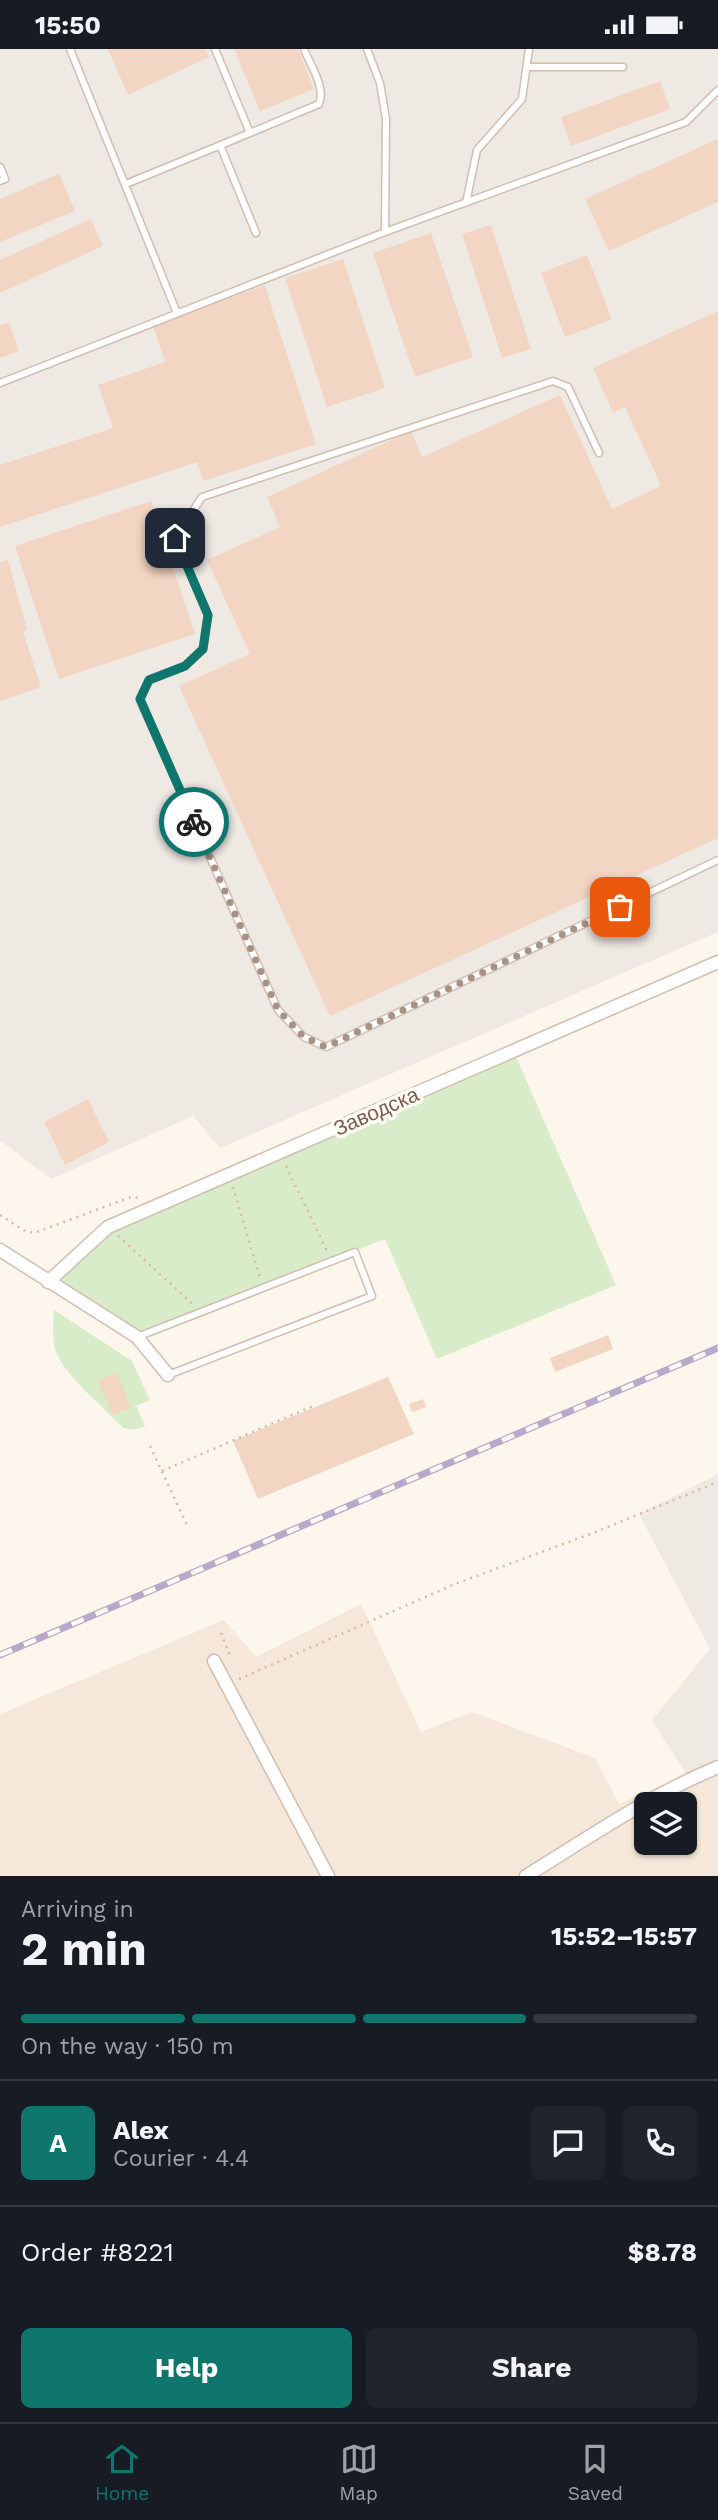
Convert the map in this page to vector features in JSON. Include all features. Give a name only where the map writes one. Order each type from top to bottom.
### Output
[{"type":"street","name":"Заводска","points":[[48,1282],[108,1227],[718,962]]},
{"type":"street","points":[[0,1250],[137,1337],[168,1375]]},
{"type":"street","points":[[214,1661],[328,1876]]},
{"type":"street","points":[[526,1876],[648,1802],[689,1779],[718,1767]]},
{"type":"lane","points":[[69,49],[177,313]]},
{"type":"lane","points":[[215,49],[250,133]]},
{"type":"lane","points":[[126,184],[319,104],[322,96],[320,87],[304,49]]},
{"type":"lane","points":[[367,49],[380,83],[386,119],[385,232]]},
{"type":"lane","points":[[466,203],[477,150],[522,99],[529,49]]},
{"type":"lane","points":[[528,67],[623,67]]},
{"type":"lane","points":[[0,383],[385,232],[686,123],[718,90]]},
{"type":"lane","points":[[220,145],[256,233]]},
{"type":"lane","points":[[0,167],[5,179],[0,181]]},
{"type":"lane","points":[[599,453],[568,387],[553,381],[202,497],[175,538],[208,615],[203,649],[185,666],[149,680],[140,699],[278,1010],[304,1037],[326,1047],[718,860]]},
{"type":"lane","points":[[137,1337],[355,1252],[372,1296],[168,1375]]},
{"type":"path","points":[[280,1153],[331,1261]]},
{"type":"path","points":[[229,1174],[263,1288]]},
{"type":"path","points":[[0,1215],[23,1230],[34,1233],[131,1197],[143,1198]]},
{"type":"path","points":[[108,1227],[201,1312]]},
{"type":"path","points":[[162,1471],[313,1406]]},
{"type":"path","points":[[150,1446],[188,1527]]},
{"type":"path","points":[[227,1685],[454,1584],[593,1533],[718,1482]]},
{"type":"path","points":[[214,1661],[229,1653],[220,1633]]},
{"type":"shaded area","points":[[0,49],[718,49],[718,932],[220,1148],[193,1116],[51,1179],[0,1140]]},
{"type":"shaded area","points":[[718,1474],[718,1761],[686,1774],[652,1720],[710,1649],[639,1514]]},
{"type":"shaded area","points":[[361,1604],[421,1732],[472,1712],[595,1758],[619,1804],[634,1797],[634,1855],[697,1855],[697,1792],[647,1792],[718,1761],[718,1876],[0,1876],[0,1714],[224,1620],[256,1657]]},
{"type":"green space","points":[[513,1050],[616,1285],[437,1359],[385,1239],[137,1337],[48,1282],[108,1227]]},
{"type":"green space","points":[[54,1310],[132,1361],[150,1400],[136,1406],[145,1426],[134,1430],[123,1428],[66,1369],[55,1349]]},
{"type":"building","points":[[108,49],[205,49],[209,57],[128,95]]},
{"type":"building","points":[[234,49],[298,49],[314,89],[260,111]]},
{"type":"building","points":[[660,81],[670,109],[571,146],[561,117]]},
{"type":"building","points":[[718,139],[718,202],[609,251],[585,199]]},
{"type":"building","points":[[59,174],[75,211],[0,242],[0,199]]},
{"type":"building","points":[[91,219],[103,246],[0,293],[0,260]]},
{"type":"building","points":[[491,225],[531,349],[502,358],[462,234]]},
{"type":"building","points":[[431,233],[473,357],[415,377],[373,253]]},
{"type":"building","points":[[587,255],[612,319],[565,337],[541,273]]},
{"type":"building","points":[[343,259],[385,388],[327,407],[285,278]]},
{"type":"building","points":[[265,286],[316,444],[203,481],[197,462],[0,527],[0,465],[113,428],[98,385],[165,362],[152,323]]},
{"type":"building","points":[[718,311],[718,838],[330,1016],[179,686],[250,654],[207,560],[280,527],[267,497],[411,431],[422,457],[560,395],[612,509],[661,486],[625,407],[613,413],[593,368]]},
{"type":"building","points":[[9,322],[19,351],[0,358],[0,325]]},
{"type":"building","points":[[151,501],[195,634],[59,679],[15,546]]},
{"type":"building","points":[[8,560],[27,630],[23,632],[41,687],[0,701],[0,562]]},
{"type":"building","points":[[88,1099],[109,1142],[65,1165],[44,1122]]},
{"type":"building","points":[[608,1335],[613,1349],[555,1372],[550,1358]]},
{"type":"building","points":[[117,1373],[131,1408],[112,1415],[98,1380]]},
{"type":"building","points":[[388,1377],[414,1434],[258,1499],[233,1441]]},
{"type":"building","points":[[423,1399],[426,1407],[412,1412],[409,1404]]},
{"type":"railway","points":[[0,1655],[718,1348]]},
{"type":"way so far","points":[[194,822],[278,1010],[304,1037],[326,1047],[620,907]]},
{"type":"route","points":[[175,538],[208,615],[203,649],[185,666],[149,680],[140,699],[194,822]]}]
